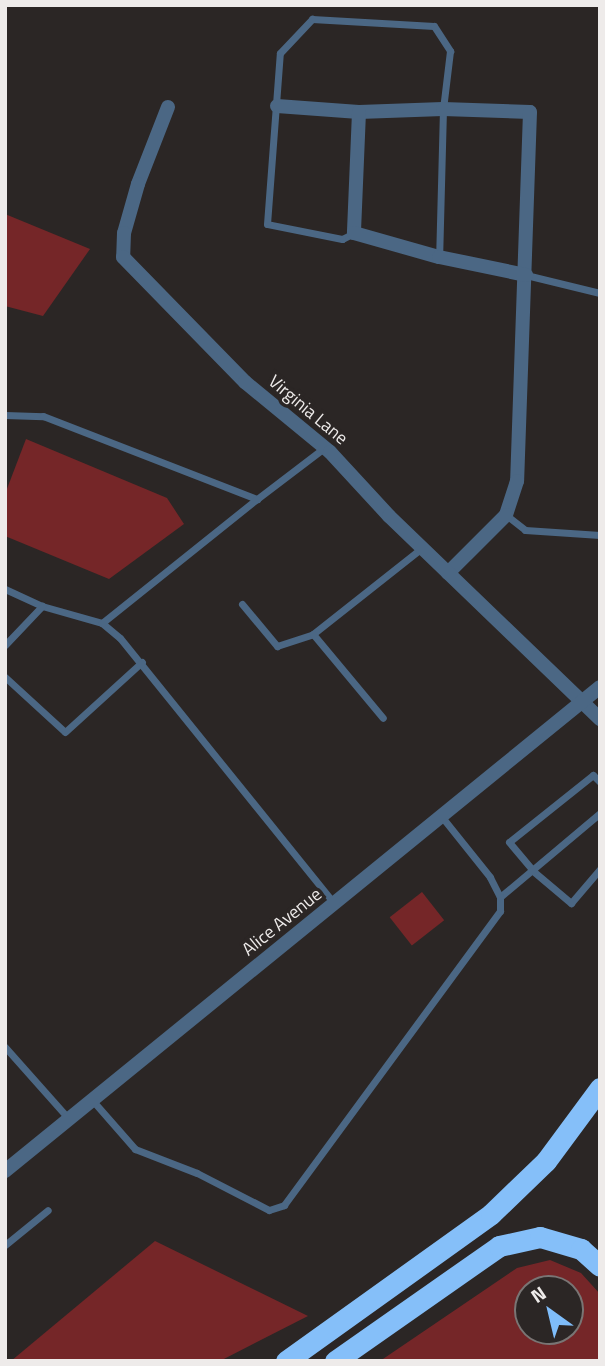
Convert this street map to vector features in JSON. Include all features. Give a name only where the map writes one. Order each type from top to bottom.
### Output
[{"type":"highway","points":[[286,1361],[491,1214],[546,1161],[600,1088]]},
{"type":"highway","points":[[335,1361],[499,1246],[540,1237],[581,1249],[600,1266]]},
{"type":"street","points":[[277,106],[359,112],[443,109],[530,112],[517,481],[506,515],[448,573]]},
{"type":"street","name":"Virginia Lane","points":[[168,107],[138,184],[124,233],[123,257],[245,383],[324,447],[422,548],[600,719]]},
{"type":"street","points":[[359,112],[354,233],[439,257],[526,275]]},
{"type":"street","points":[[582,702],[600,687]]},
{"type":"street","name":"Alice Avenue","points":[[5,1171],[582,702]]},
{"type":"lane","points":[[354,233],[342,239],[267,224],[280,53],[312,19],[434,26],[450,51],[443,109],[439,257]]},
{"type":"lane","points":[[526,275],[600,293]]},
{"type":"lane","points":[[5,415],[43,416],[257,499]]},
{"type":"lane","points":[[102,623],[324,447]]},
{"type":"lane","points":[[506,515],[525,530],[600,535]]},
{"type":"lane","points":[[242,604],[277,646],[313,634],[422,548]]},
{"type":"lane","points":[[5,589],[41,606],[102,623],[142,662],[335,903]]},
{"type":"lane","points":[[5,646],[41,606]]},
{"type":"lane","points":[[313,634],[383,718]]},
{"type":"lane","points":[[5,677],[65,732],[142,662]]},
{"type":"lane","points":[[600,782],[593,775],[509,842],[533,871],[571,902],[600,869]]},
{"type":"lane","points":[[500,897],[600,813]]},
{"type":"lane","points":[[93,1101],[135,1149],[197,1173],[269,1210],[284,1205],[468,960],[500,911],[500,897],[443,817]]},
{"type":"lane","points":[[5,1047],[69,1120]]},
{"type":"lane","points":[[5,1245],[48,1210]]},
{"type":"shaded area","points":[[5,214],[90,249],[43,316],[5,306]]},
{"type":"shaded area","points":[[26,439],[167,498],[184,524],[109,579],[5,536],[5,494]]},
{"type":"shaded area","points":[[422,892],[444,920],[412,946],[390,917]]},
{"type":"shaded area","points":[[155,1241],[308,1316],[220,1361],[11,1361]]},
{"type":"shaded area","points":[[550,1260],[583,1275],[514,1275],[514,1345],[584,1345],[584,1276],[600,1294],[600,1361],[380,1361],[517,1268]]}]
